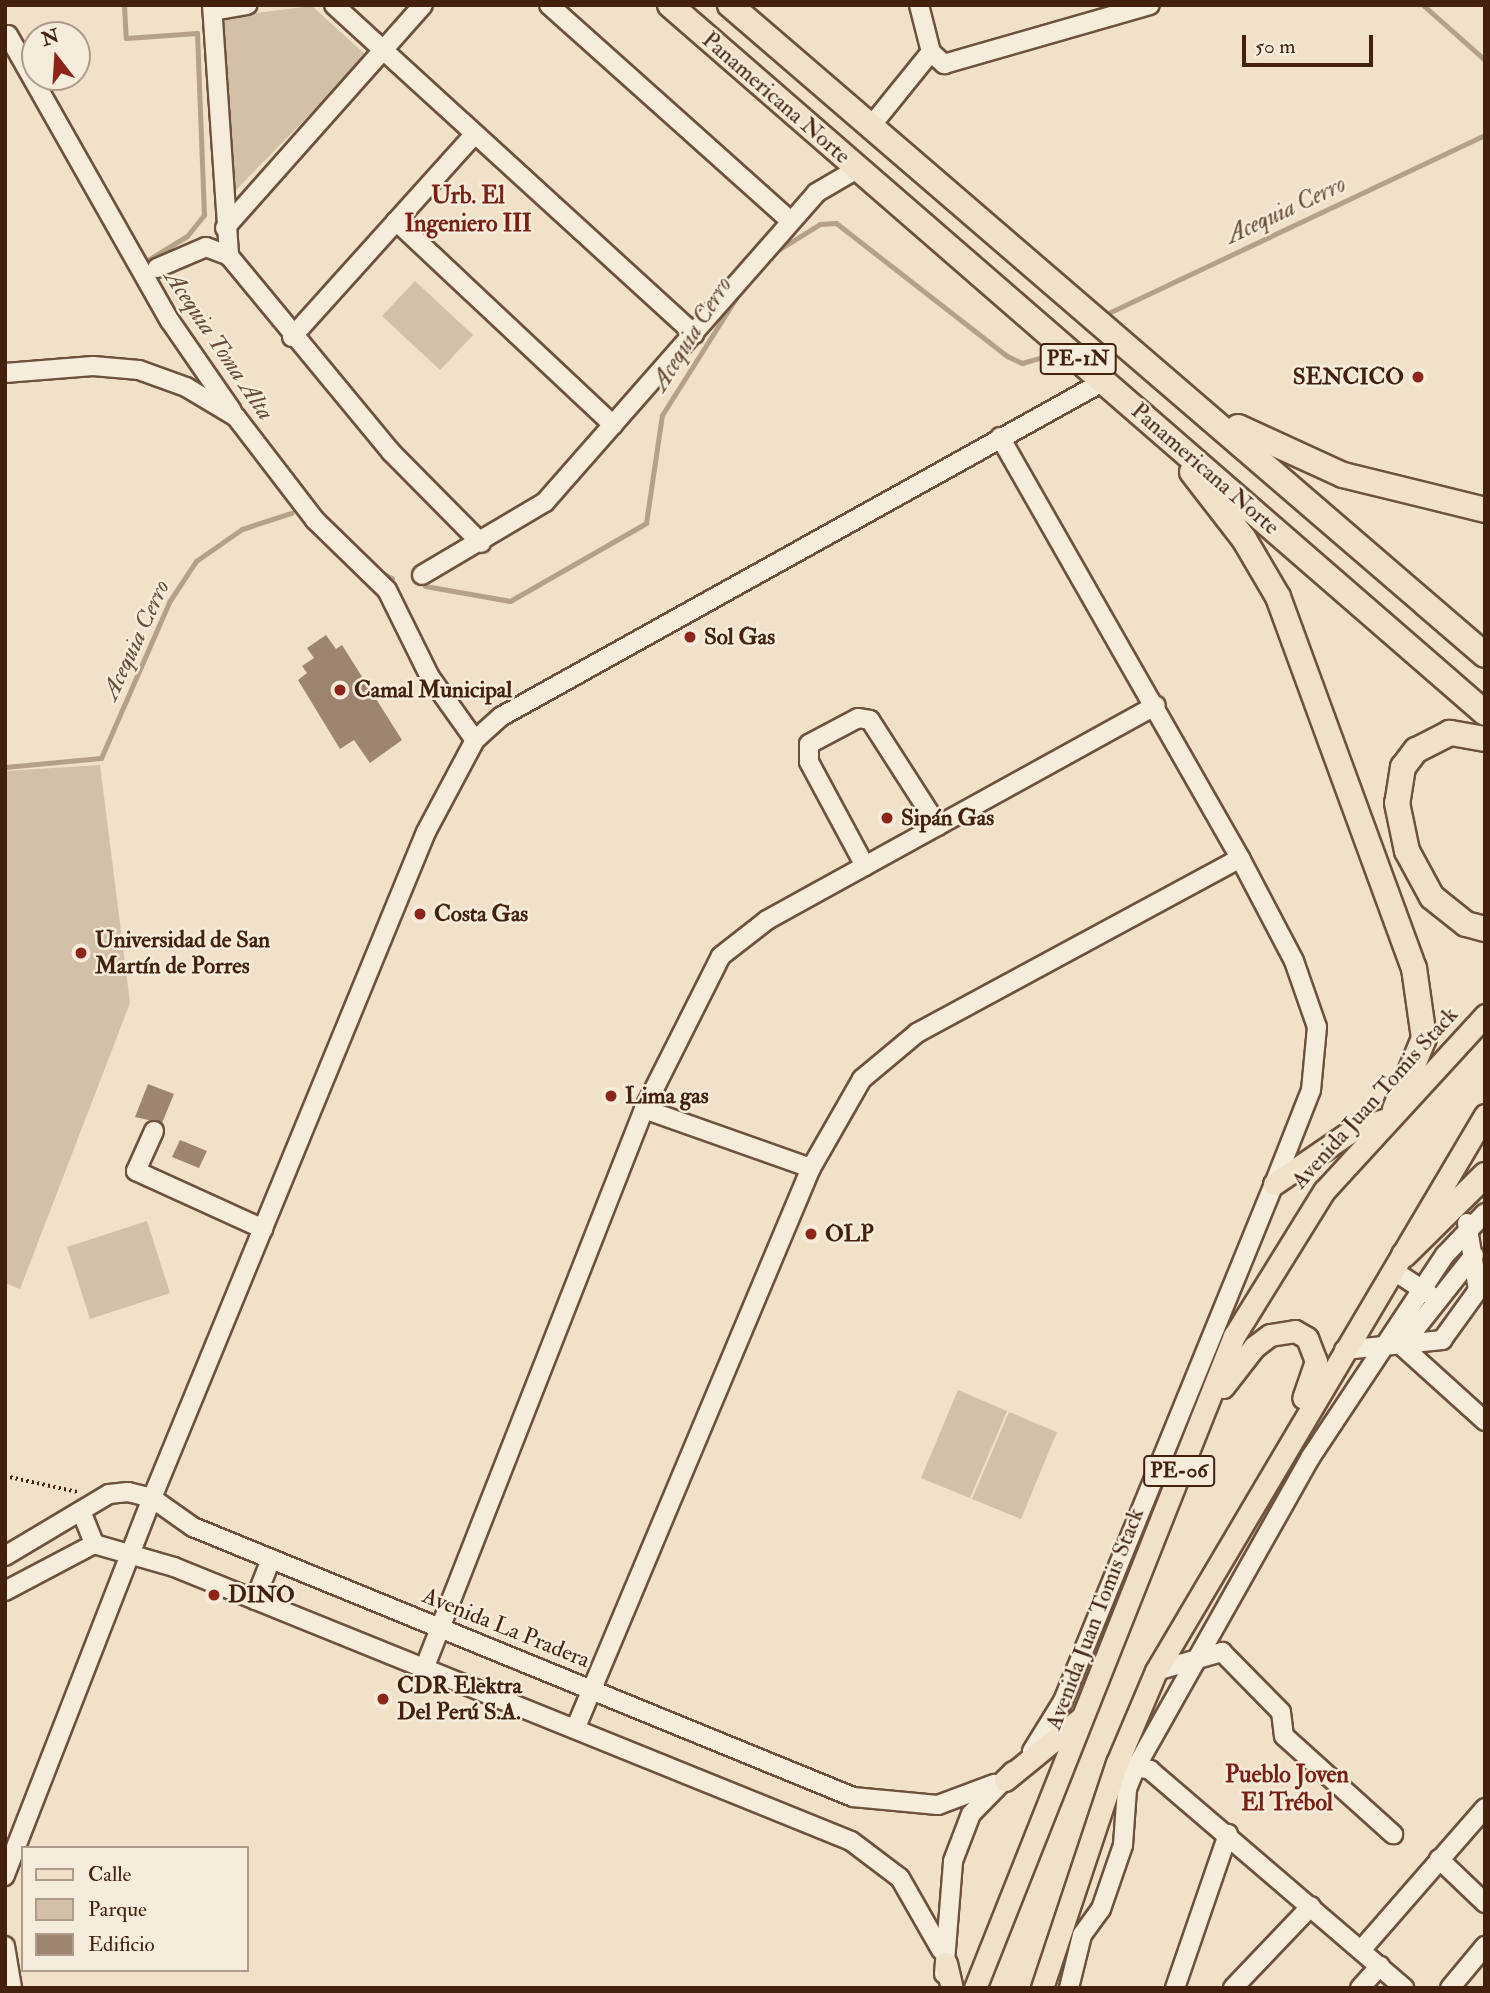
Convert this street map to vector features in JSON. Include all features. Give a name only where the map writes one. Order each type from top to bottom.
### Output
[{"type":"highway","name":"Panamericana Norte","points":[[670,5],[1485,713]]},
{"type":"highway","name":"Panamericana Norte","points":[[730,5],[1485,655]]},
{"type":"highway","points":[[1194,403],[1304,461],[1485,510]]},
{"type":"highway","points":[[1155,425],[1244,539],[1278,597],[1404,939],[1420,993],[1424,1038],[1391,1114]]},
{"type":"highway","points":[[1485,739],[1451,733],[1416,750],[1403,766],[1397,803],[1407,851],[1432,898],[1466,924],[1485,929]]},
{"type":"highway","points":[[1399,1263],[1461,1195],[1485,1175]]},
{"type":"main road","name":"Avenida Juan Tomis Stack","points":[[975,1988],[1090,1709],[1189,1443],[1234,1336],[1279,1255],[1391,1114],[1485,1015]]},
{"type":"main road","points":[[1274,1184],[1353,1130],[1391,1114]]},
{"type":"main road","points":[[1045,1979],[1126,1765],[1156,1671],[1279,1454],[1399,1263],[1485,1115]]},
{"type":"main road","points":[[1189,1443],[1254,1347],[1270,1335],[1295,1331],[1307,1338],[1316,1361],[1279,1454]]},
{"type":"main road","name":"PE-06","points":[[1005,1780],[1090,1709]]},
{"type":"main road","points":[[946,1963],[952,1988]]},
{"type":"street","points":[[247,5],[213,8],[225,229],[229,256],[292,338],[481,543]]},
{"type":"street","points":[[334,5],[694,334]]},
{"type":"street","points":[[225,229],[423,5]]},
{"type":"street","points":[[549,5],[791,221]]},
{"type":"street","points":[[919,5],[931,52],[944,64],[1150,5]]},
{"type":"street","points":[[8,36],[170,321],[236,417],[315,520],[387,590],[430,677],[475,740]]},
{"type":"street","points":[[871,126],[931,52]]},
{"type":"street","points":[[292,338],[475,134]]},
{"type":"street","points":[[422,575],[481,543],[545,502],[816,193],[858,169]]},
{"type":"street","points":[[396,221],[613,425]]},
{"type":"street","points":[[157,268],[206,247],[229,256]]},
{"type":"street","points":[[5,373],[93,366],[139,370],[186,387],[236,417]]},
{"type":"street","points":[[5,1876],[134,1552],[152,1497],[426,832],[475,740],[502,716],[1104,381]]},
{"type":"street","name":"Avenida Juan Tomis Stack","points":[[941,1988],[946,1963],[953,1861],[971,1814],[1030,1755],[1063,1701],[1311,1090],[1317,1027],[1294,961],[1240,858],[1156,705],[1000,437]]},
{"type":"street","points":[[424,1669],[644,1109],[721,956],[767,920],[1156,705]]},
{"type":"street","points":[[865,866],[809,762],[809,744],[858,718],[870,720],[938,826]]},
{"type":"street","points":[[576,1727],[594,1691],[811,1168],[862,1079],[909,1039],[1240,858]]},
{"type":"street","points":[[644,1109],[811,1168]]},
{"type":"street","points":[[154,1131],[136,1171],[263,1229]]},
{"type":"street","points":[[1344,1350],[1383,1349],[1442,1340],[1482,1282],[1461,1195]]},
{"type":"street","points":[[1402,1346],[1468,1229],[1485,1213]]},
{"type":"street","points":[[1045,1979],[1074,1985],[1082,1934],[1101,1909],[1123,1845],[1126,1765],[1195,1660],[1310,1458],[1383,1349],[1429,1294],[1474,1255]]},
{"type":"street","points":[[1399,1263],[1429,1294]]},
{"type":"street","points":[[1402,1346],[1485,1420]]},
{"type":"street","points":[[5,1556],[109,1494],[152,1497]]},
{"type":"street","name":"Avenida La Pradera","points":[[152,1497],[193,1527],[594,1691],[882,1804],[938,1805],[1005,1780]]},
{"type":"street","points":[[81,1511],[94,1544]]},
{"type":"street","points":[[5,1591],[94,1544],[134,1552],[256,1600],[816,1825],[876,1857],[918,1900],[946,1963]]},
{"type":"street","points":[[256,1600],[271,1559]]},
{"type":"street","points":[[1156,1671],[1222,1652],[1281,1712],[1284,1736],[1393,1834]]},
{"type":"street","points":[[1126,1765],[1150,1770],[1228,1833],[1404,1988]]},
{"type":"street","points":[[1362,1949],[1485,1808]]},
{"type":"street","points":[[1175,1988],[1228,1833]]},
{"type":"street","points":[[1439,1859],[1485,1903]]},
{"type":"street","points":[[1233,1988],[1311,1906]]},
{"type":"street","points":[[5,1946],[12,1988]]},
{"type":"street","points":[[1450,1988],[1485,1946]]},
{"type":"street","points":[[1360,1988],[1380,1966]]},
{"type":"path","points":[[5,1476],[69,1491]]},
{"type":"green space","points":[[312,6],[367,56],[234,192],[223,17]]},
{"type":"green space","points":[[415,281],[473,335],[440,370],[382,316]]},
{"type":"green space","points":[[100,765],[130,1003],[20,1289],[5,1283],[5,771]]},
{"type":"green space","points":[[147,1221],[170,1293],[90,1319],[67,1247]]},
{"type":"green space","points":[[958,1390],[1007,1411],[970,1498],[921,1478]]},
{"type":"green space","points":[[1009,1412],[1057,1432],[1021,1519],[972,1499]]},
{"type":"building","name":"Camal Municipal","points":[[326,635],[336,649],[342,645],[402,740],[370,763],[354,740],[340,749],[298,680],[307,673],[302,666],[314,658],[307,648]]},
{"type":"building","points":[[148,1084],[174,1094],[162,1123],[135,1117]]},
{"type":"building","points":[[180,1140],[207,1151],[199,1168],[172,1157]]},
{"type":"waterway","name":"Acequia Toma Alta","points":[[124,5],[126,38],[197,33],[204,215],[187,236],[143,263]]},
{"type":"waterway","name":"Acequia Cerro","points":[[1423,5],[1485,60]]},
{"type":"waterway","name":"Acequia Cerro","points":[[1102,316],[1485,135]]},
{"type":"waterway","name":"Acequia Cerro","points":[[770,255],[820,224],[836,223],[1007,356],[1022,363],[1043,357]]},
{"type":"waterway","name":"Acequia Cerro","points":[[425,586],[510,601],[646,523],[662,415],[738,295]]},
{"type":"waterway","name":"Acequia Cerro","points":[[5,767],[101,758],[169,602],[196,561],[242,529],[291,513]]},
{"type":"waterway","name":"Acequia Cerro","points":[[376,570],[392,578]]},
{"type":"place","name":"SENCICO","points":[[1418,377]]},
{"type":"place","name":"Sol Gas","points":[[690,637]]},
{"type":"place","name":"Camal Municipal","points":[[340,690]]},
{"type":"place","name":"Sipán Gas","points":[[887,818]]},
{"type":"place","name":"Costa Gas","points":[[420,914]]},
{"type":"place","name":"Universidad de San Martín de Porres","points":[[81,953]]},
{"type":"place","name":"Lima gas","points":[[611,1096]]},
{"type":"place","name":"OLP","points":[[811,1234]]},
{"type":"place","name":"DINO","points":[[214,1595]]},
{"type":"place","name":"CDR Elektra Del Perú S.A.","points":[[383,1699]]},
{"type":"district","name":"Urb. El Ingeniero III","points":[[468,210]]},
{"type":"district","name":"Pueblo Joven El Trébol","points":[[1287,1789]]}]
